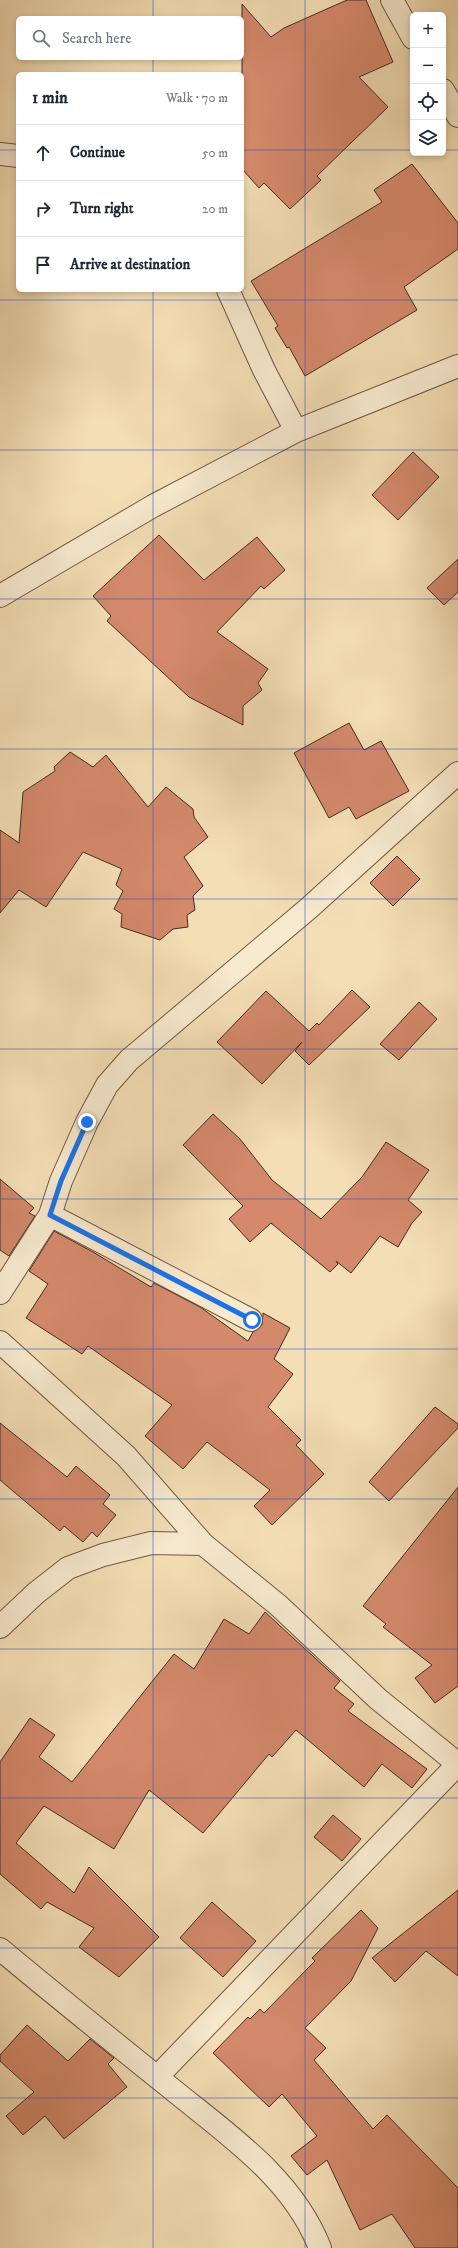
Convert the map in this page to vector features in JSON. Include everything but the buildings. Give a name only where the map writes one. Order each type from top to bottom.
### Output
[{"type":"street","points":[[392,0],[410,33]]},
{"type":"street","points":[[446,95],[458,116]]},
{"type":"street","points":[[0,154],[16,156]]},
{"type":"street","points":[[229,292],[264,370],[296,431]]},
{"type":"street","points":[[0,596],[153,506],[296,431],[458,366]]},
{"type":"street","points":[[0,1293],[50,1215],[61,1181],[87,1122],[107,1084],[129,1060],[309,908],[458,773]]},
{"type":"street","points":[[50,1215],[252,1320]]},
{"type":"street","points":[[0,1342],[126,1456],[203,1544],[278,1605],[378,1699],[458,1764],[157,2077]]},
{"type":"street","points":[[0,1626],[36,1593],[68,1568],[103,1555],[151,1543],[203,1544]]},
{"type":"street","points":[[0,1949],[240,2144],[281,2183],[302,2212],[320,2248]]},
{"type":"route","points":[[87,1122],[61,1181],[50,1215],[252,1320]]}]
